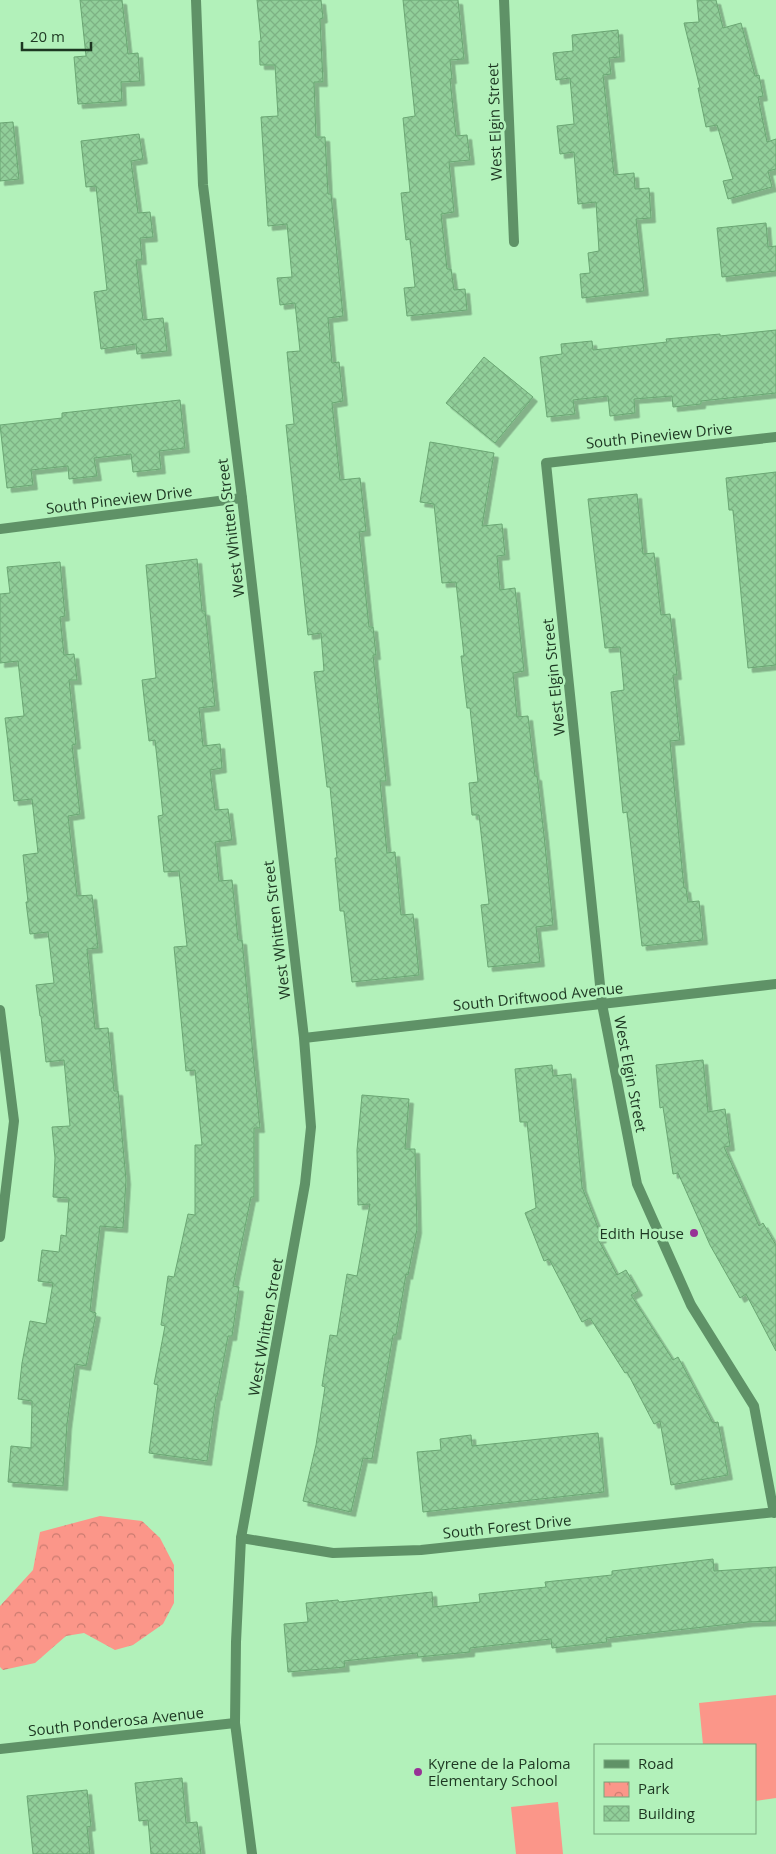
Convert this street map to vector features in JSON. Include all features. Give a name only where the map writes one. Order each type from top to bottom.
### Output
[{"type":"street","name":"West Whitten Street","points":[[196,0],[203,185],[242,498],[304,1038],[311,1127],[305,1184],[241,1538],[236,1642],[235,1722],[252,1854]]},
{"type":"street","name":"West Elgin Street","points":[[504,0],[514,242]]},
{"type":"street","name":"South Pineview Drive","points":[[546,463],[776,437]]},
{"type":"street","name":"West Elgin Street","points":[[546,463],[602,1004],[637,1184],[691,1305],[754,1406],[775,1512]]},
{"type":"street","name":"South Pineview Drive","points":[[0,529],[242,498]]},
{"type":"street","name":"South Driftwood Avenue","points":[[304,1038],[776,984]]},
{"type":"street","points":[[0,1010],[14,1121],[0,1237]]},
{"type":"street","name":"South Forest Drive","points":[[241,1538],[333,1554],[421,1550],[775,1512]]},
{"type":"street","name":"South Ponderosa Avenue","points":[[0,1749],[235,1722]]},
{"type":"green space","points":[[100,1516],[142,1521],[160,1538],[174,1565],[174,1603],[163,1624],[133,1645],[115,1650],[84,1633],[66,1636],[35,1663],[3,1670],[0,1667],[0,1606],[33,1570],[40,1532]]},
{"type":"green space","points":[[776,1695],[776,1798],[756,1801],[756,1744],[703,1744],[699,1703]]},
{"type":"green space","points":[[558,1802],[563,1854],[516,1854],[511,1807]]},
{"type":"building","points":[[80,0],[122,0],[128,54],[138,53],[140,81],[121,82],[122,101],[78,104],[74,57],[86,56]]},
{"type":"building","points":[[257,0],[321,0],[323,18],[320,19],[323,82],[314,82],[316,137],[325,137],[328,194],[331,194],[343,316],[328,318],[332,363],[339,362],[343,401],[332,403],[340,480],[360,478],[366,531],[359,532],[369,627],[373,627],[376,655],[373,655],[386,781],[380,781],[387,853],[395,852],[401,915],[413,914],[419,975],[352,982],[344,911],[340,911],[330,787],[327,787],[314,672],[324,671],[321,633],[308,635],[286,425],[294,424],[287,352],[300,351],[295,303],[280,305],[277,278],[292,277],[287,224],[268,226],[261,117],[278,116],[275,65],[260,65],[259,41],[261,41]]},
{"type":"building","points":[[403,0],[458,0],[464,59],[450,60],[452,79],[450,79],[456,136],[467,135],[470,160],[449,162],[454,212],[441,214],[447,269],[451,269],[454,290],[465,289],[467,310],[407,316],[404,288],[415,287],[410,239],[406,240],[401,193],[410,192],[403,118],[415,116]]},
{"type":"building","points":[[697,0],[716,0],[723,28],[741,23],[755,76],[759,75],[763,96],[758,97],[767,142],[776,139],[776,169],[768,171],[772,187],[728,199],[723,181],[733,179],[717,125],[706,127],[698,88],[700,88],[684,23],[699,22]]},
{"type":"building","points":[[618,30],[620,57],[609,58],[611,74],[603,75],[614,175],[634,173],[635,189],[649,188],[651,218],[636,219],[644,291],[582,298],[580,274],[590,273],[588,253],[599,251],[596,202],[578,204],[574,152],[560,154],[557,126],[574,124],[570,78],[556,80],[553,53],[573,51],[572,35]]},
{"type":"building","points":[[13,122],[19,179],[0,181],[0,123]]},
{"type":"building","points":[[139,134],[143,159],[131,161],[138,213],[150,212],[153,237],[140,238],[142,260],[136,260],[143,320],[163,318],[167,351],[137,354],[136,344],[101,349],[94,292],[107,290],[96,186],[86,187],[81,141]]},
{"type":"building","points":[[766,223],[768,247],[776,246],[776,271],[722,277],[717,228]]},
{"type":"building","points":[[776,330],[776,393],[701,401],[701,404],[673,407],[672,396],[634,399],[635,413],[610,416],[608,396],[573,400],[575,414],[547,417],[540,357],[562,354],[561,344],[592,341],[593,350],[667,342],[666,339]]},
{"type":"building","points":[[484,357],[533,397],[495,443],[446,403]]},
{"type":"building","points":[[180,400],[185,448],[159,451],[161,469],[133,472],[131,454],[94,458],[97,476],[69,479],[68,466],[31,470],[33,485],[7,488],[0,425],[62,418],[62,413]]},
{"type":"building","points":[[430,442],[494,453],[482,526],[502,524],[505,555],[497,556],[500,590],[515,588],[524,671],[513,673],[517,717],[528,716],[535,776],[537,776],[553,925],[536,927],[540,962],[488,967],[481,905],[489,904],[479,815],[472,815],[469,783],[478,782],[470,708],[467,708],[461,656],[464,656],[456,582],[442,583],[434,504],[420,502]]},
{"type":"building","points":[[776,472],[776,665],[748,668],[733,510],[729,510],[726,478]]},
{"type":"building","points":[[637,494],[643,554],[654,553],[661,615],[670,614],[677,675],[673,675],[680,740],[670,741],[684,888],[686,888],[688,902],[699,901],[703,940],[642,946],[627,812],[623,813],[611,692],[624,690],[620,647],[605,648],[588,499]]},
{"type":"building","points":[[197,559],[202,611],[205,611],[215,706],[199,708],[203,746],[220,744],[222,768],[210,770],[215,810],[228,809],[232,840],[215,842],[219,881],[232,880],[238,940],[242,940],[260,1128],[254,1128],[254,1197],[251,1197],[233,1286],[239,1287],[232,1336],[228,1336],[216,1396],[207,1461],[149,1453],[158,1385],[154,1384],[165,1326],[161,1325],[168,1276],[174,1277],[188,1214],[195,1215],[195,1145],[202,1145],[195,1070],[186,1071],[174,947],[187,946],[179,871],[164,872],[158,816],[163,815],[155,740],[149,741],[142,680],[156,678],[146,565]]},
{"type":"building","points":[[60,562],[65,616],[60,617],[64,655],[74,654],[77,680],[69,680],[76,744],[72,745],[80,814],[68,816],[77,896],[92,895],[98,948],[87,949],[95,1029],[108,1028],[114,1091],[118,1091],[126,1180],[123,1228],[100,1226],[90,1311],[96,1313],[86,1366],[75,1364],[67,1424],[63,1486],[8,1482],[11,1446],[31,1448],[32,1401],[18,1399],[22,1363],[30,1321],[46,1324],[53,1283],[38,1281],[42,1250],[59,1252],[61,1235],[66,1236],[69,1198],[53,1197],[55,1158],[52,1127],[70,1126],[64,1060],[46,1062],[36,985],[54,983],[48,932],[30,934],[26,902],[28,902],[23,855],[38,853],[32,799],[14,801],[5,718],[24,716],[18,661],[0,663],[0,594],[10,593],[7,567]]},
{"type":"building","points":[[703,1060],[708,1112],[725,1109],[730,1146],[724,1147],[759,1226],[763,1223],[776,1245],[776,1351],[746,1294],[740,1298],[710,1245],[678,1173],[673,1174],[663,1107],[660,1108],[656,1065]]},
{"type":"building","points":[[552,1065],[553,1076],[571,1074],[582,1187],[602,1238],[598,1239],[617,1275],[626,1270],[638,1291],[631,1295],[673,1360],[678,1357],[713,1423],[718,1422],[728,1475],[671,1485],[660,1421],[654,1424],[627,1372],[625,1373],[590,1318],[582,1322],[549,1259],[544,1261],[525,1213],[536,1208],[527,1122],[520,1122],[515,1069]]},
{"type":"building","points":[[362,1095],[409,1099],[405,1149],[415,1149],[417,1229],[408,1275],[406,1274],[396,1335],[393,1335],[372,1459],[363,1458],[351,1512],[303,1501],[316,1445],[325,1387],[322,1386],[330,1335],[337,1336],[347,1274],[357,1276],[370,1204],[358,1205],[357,1150]]},
{"type":"building","points":[[598,1433],[604,1492],[423,1512],[417,1452],[441,1450],[440,1439],[471,1435],[472,1446]]},
{"type":"building","points":[[713,1559],[714,1571],[776,1567],[776,1621],[748,1622],[606,1638],[607,1642],[552,1648],[551,1639],[470,1648],[470,1652],[418,1657],[417,1653],[344,1661],[345,1667],[288,1672],[284,1624],[308,1622],[306,1603],[338,1600],[339,1602],[432,1592],[433,1607],[480,1602],[479,1594],[546,1587],[545,1582],[612,1575],[612,1571]]},
{"type":"building","points":[[182,1778],[186,1823],[197,1822],[201,1854],[151,1854],[148,1820],[139,1821],[135,1783]]},
{"type":"building","points":[[87,1790],[91,1826],[87,1827],[90,1854],[33,1854],[27,1796]]},
{"type":"place","name":"Edith House","points":[[694,1233]]},
{"type":"place","name":"Kyrene de la Paloma Elementary School","points":[[418,1772]]}]
